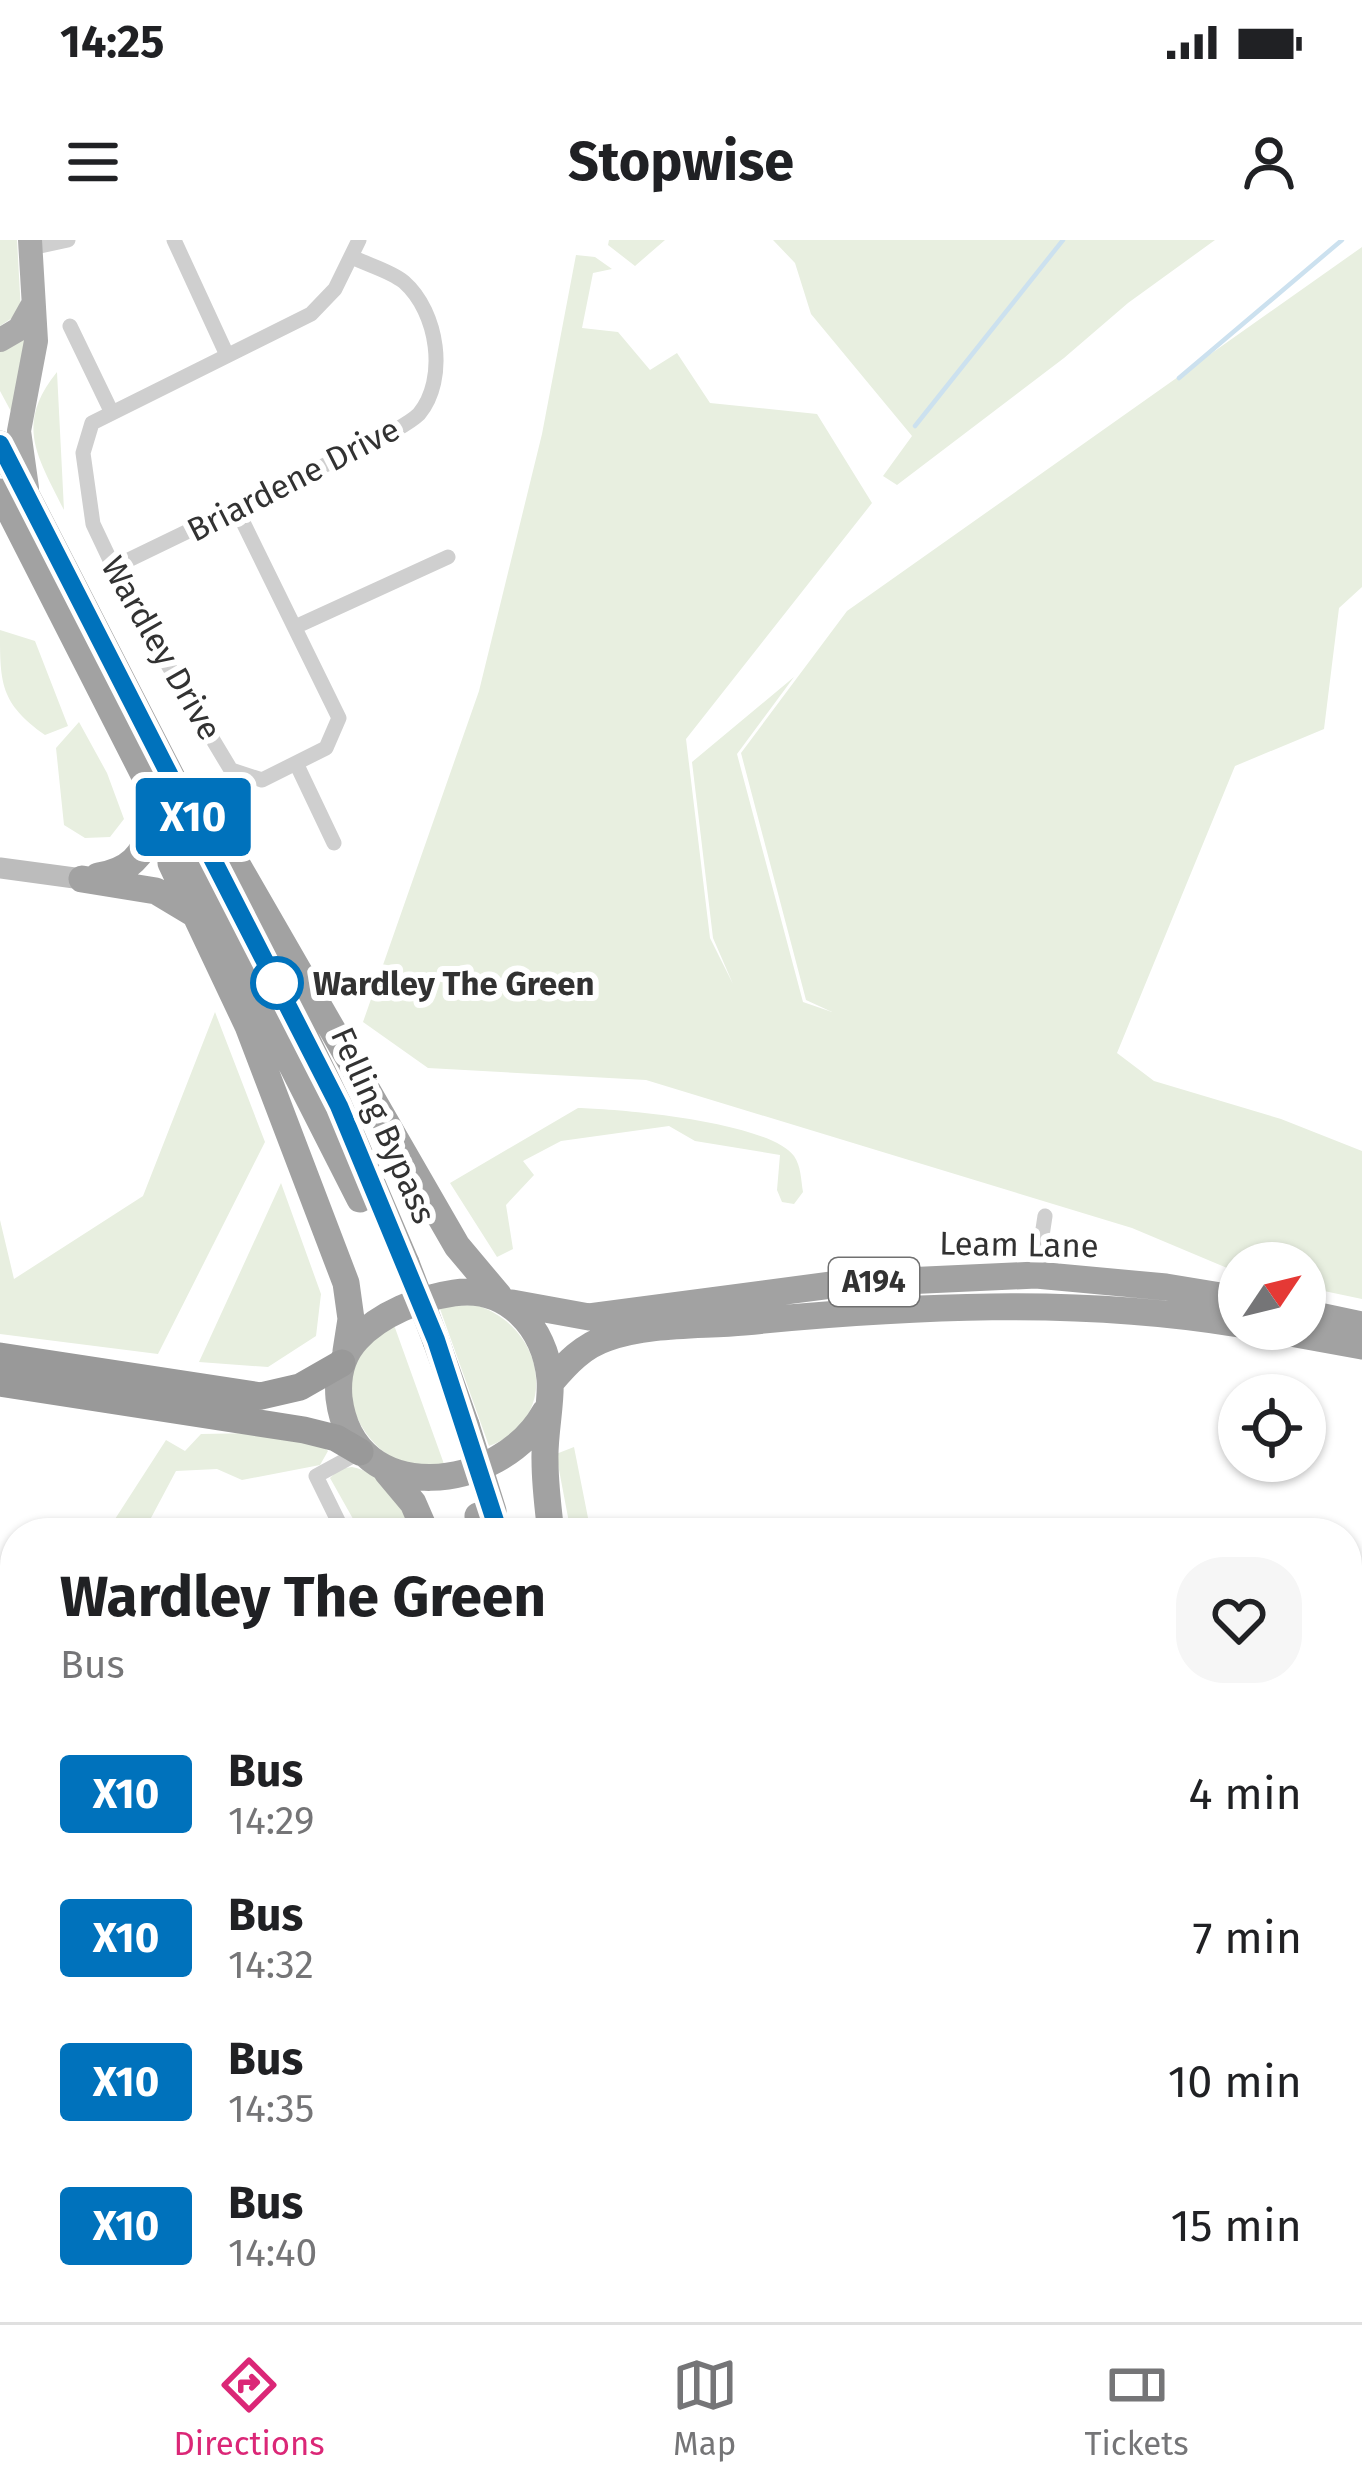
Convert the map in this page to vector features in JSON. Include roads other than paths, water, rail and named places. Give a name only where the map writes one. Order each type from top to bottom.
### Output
[{"type":"highway","name":"Felling Bypass","points":[[0,444],[150,736],[359,1174],[428,1344],[486,1518]]},
{"type":"highway","name":"Felling Bypass","points":[[0,492],[90,668],[297,1045]]},
{"type":"highway","points":[[90,668],[108,730],[277,1097],[349,1295],[351,1319],[338,1381],[342,1413],[371,1459],[413,1503],[420,1518]]},
{"type":"highway","points":[[150,736],[233,856],[457,1246],[537,1337],[550,1382],[545,1412],[550,1518]]},
{"type":"highway","points":[[82,879],[128,868],[154,827]]},
{"type":"highway","points":[[82,879],[156,891],[196,915]]},
{"type":"highway","name":"Leam Lane","points":[[506,1299],[589,1316],[839,1284],[1036,1275],[1218,1296]]},
{"type":"highway","name":"A194","points":[[344,1357],[382,1318],[415,1304],[464,1292],[506,1299]]},
{"type":"highway","name":"Leam Lane","points":[[550,1382],[580,1352],[623,1333],[805,1316],[943,1306],[1087,1309],[1218,1322]]},
{"type":"highway","points":[[1326,1317],[1362,1325]]},
{"type":"highway","points":[[1326,1339],[1362,1346]]},
{"type":"highway","points":[[0,1357],[128,1390]]},
{"type":"highway","points":[[204,1401],[277,1394],[300,1387],[344,1357]]},
{"type":"highway","points":[[0,1383],[128,1390],[204,1401],[327,1435],[371,1459],[422,1478],[471,1471],[515,1448],[530,1436],[545,1412]]},
{"type":"main road","points":[[29,502],[20,430],[36,341],[31,244]]},
{"type":"main road","points":[[0,340],[19,329],[34,301]]},
{"type":"main road","points":[[0,868],[82,879]]},
{"type":"street","points":[[31,244],[68,240]]},
{"type":"street","points":[[194,240],[177,245],[227,355]]},
{"type":"street","points":[[70,326],[112,413],[311,314],[334,289],[359,240]]},
{"type":"street","name":"Briardene Drive","points":[[113,567],[237,510],[418,416],[431,392],[438,358],[428,318],[404,283],[352,257]]},
{"type":"street","name":"Wardley Drive","points":[[112,413],[92,423],[82,453],[93,524],[129,600],[231,770],[262,780],[296,763]]},
{"type":"street","points":[[237,510],[338,718],[326,748],[296,763],[334,843]]},
{"type":"street","points":[[295,627],[448,557]]},
{"type":"street","points":[[1036,1275],[1045,1216]]},
{"type":"street","points":[[337,1518],[316,1475],[371,1459]]},
{"type":"waterway","points":[[915,426],[1063,240]]},
{"type":"waterway","points":[[1179,378],[1342,240]]},
{"type":"place","name":"Wardley The Green","points":[[277,983]]}]
